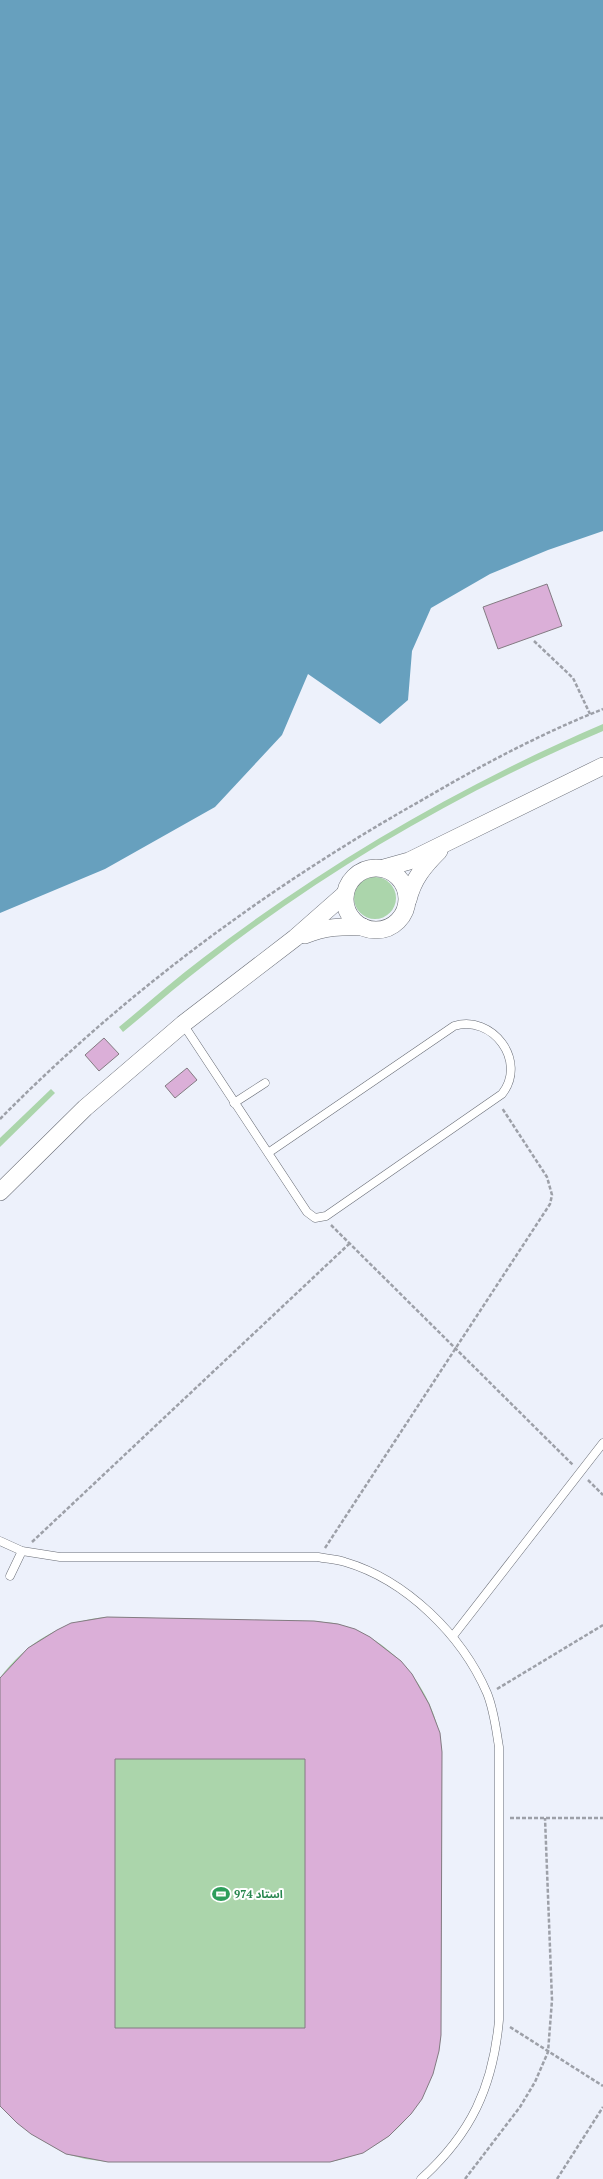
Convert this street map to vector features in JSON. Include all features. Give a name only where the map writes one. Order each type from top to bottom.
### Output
[{"type":"street","points":[[449,841],[425,865],[412,884],[403,915],[392,926],[383,930],[373,930],[354,922],[348,914],[345,904],[345,894],[348,884],[363,870],[384,868],[409,861],[516,807],[603,766]]},
{"type":"street","points":[[384,868],[394,873],[402,880],[408,900]]},
{"type":"street","points":[[0,1192],[85,1108],[183,1024],[295,938],[345,894]]},
{"type":"street","points":[[295,938],[317,930],[338,926],[363,927]]},
{"type":"lane","points":[[183,1024],[234,1103],[307,1212],[315,1218],[326,1216],[502,1094],[508,1084],[511,1070],[508,1052],[503,1043],[487,1029],[478,1025],[462,1024],[446,1031],[268,1153]]},
{"type":"lane","points":[[234,1103],[265,1083]]},
{"type":"lane","points":[[453,1636],[603,1443]]},
{"type":"lane","points":[[0,1541],[22,1551],[60,1557],[318,1557],[344,1562],[381,1577],[427,1611],[453,1636],[471,1662],[487,1694],[494,1719],[499,1747],[499,2020],[493,2066],[484,2093],[458,2140],[437,2164],[421,2179]]},
{"type":"lane","points":[[10,1576],[22,1551]]},
{"type":"path","points":[[534,641],[573,678],[590,714]]},
{"type":"path","points":[[0,1119],[111,1017],[182,959],[264,898],[352,840],[479,768],[603,709]]},
{"type":"path","points":[[318,1557],[455,1348],[546,1213],[552,1195],[547,1177],[495,1098]]},
{"type":"path","points":[[326,1216],[331,1225],[349,1244],[603,1495]]},
{"type":"path","points":[[22,1551],[349,1244]]},
{"type":"path","points":[[487,1694],[603,1625]]},
{"type":"path","points":[[500,1818],[603,1818]]},
{"type":"path","points":[[465,2179],[520,2108],[535,2082],[548,2052],[552,2000],[545,1818]]},
{"type":"path","points":[[499,2020],[603,2086]]},
{"type":"path","points":[[557,2179],[603,2107]]},
{"type":"green space","points":[[603,724],[603,731],[499,779],[398,834],[348,864],[253,928],[196,971],[123,1032],[119,1027],[171,983],[250,923],[297,890],[346,859],[446,800],[498,773]]},
{"type":"green space","points":[[375,877],[390,883],[396,898],[390,913],[375,919],[360,913],[354,898],[360,883]]},
{"type":"green space","points":[[51,1089],[55,1093],[0,1147],[0,1138]]},
{"type":"green space","name":"استاد 974","points":[[107,1617],[314,1621],[338,1624],[359,1631],[378,1642],[395,1656],[410,1672],[422,1690],[432,1710],[439,1730],[442,1752],[441,2035],[437,2059],[430,2080],[420,2100],[407,2118],[392,2133],[374,2146],[353,2155],[330,2162],[108,2162],[85,2159],[66,2154],[17,2123],[0,2106],[0,1678],[21,1654],[34,1644],[61,1628],[91,1619]]},
{"type":"water","points":[[0,0],[603,0],[603,531],[548,550],[490,574],[431,608],[412,651],[408,700],[380,724],[308,674],[282,735],[215,807],[105,869],[0,913]]},
{"type":"building","points":[[547,584],[562,626],[498,649],[483,607]]},
{"type":"building","points":[[104,1038],[119,1054],[99,1071],[85,1055]]},
{"type":"building","points":[[187,1068],[197,1080],[175,1098],[165,1086]]},
{"type":"building","name":"استاد 974","points":[[107,1617],[314,1621],[338,1624],[355,1629],[370,1637],[401,1661],[412,1674],[429,1704],[440,1733],[442,1752],[441,2035],[439,2051],[433,2074],[422,2099],[411,2114],[389,2136],[363,2153],[330,2162],[108,2162],[66,2154],[31,2134],[17,2123],[0,2106],[0,1678],[28,1648],[71,1623]],"holes":[[[115,1759],[305,1759],[305,2028],[115,2028]]]},
{"type":"place","name":"استاد 974","points":[[221,1894]]}]
